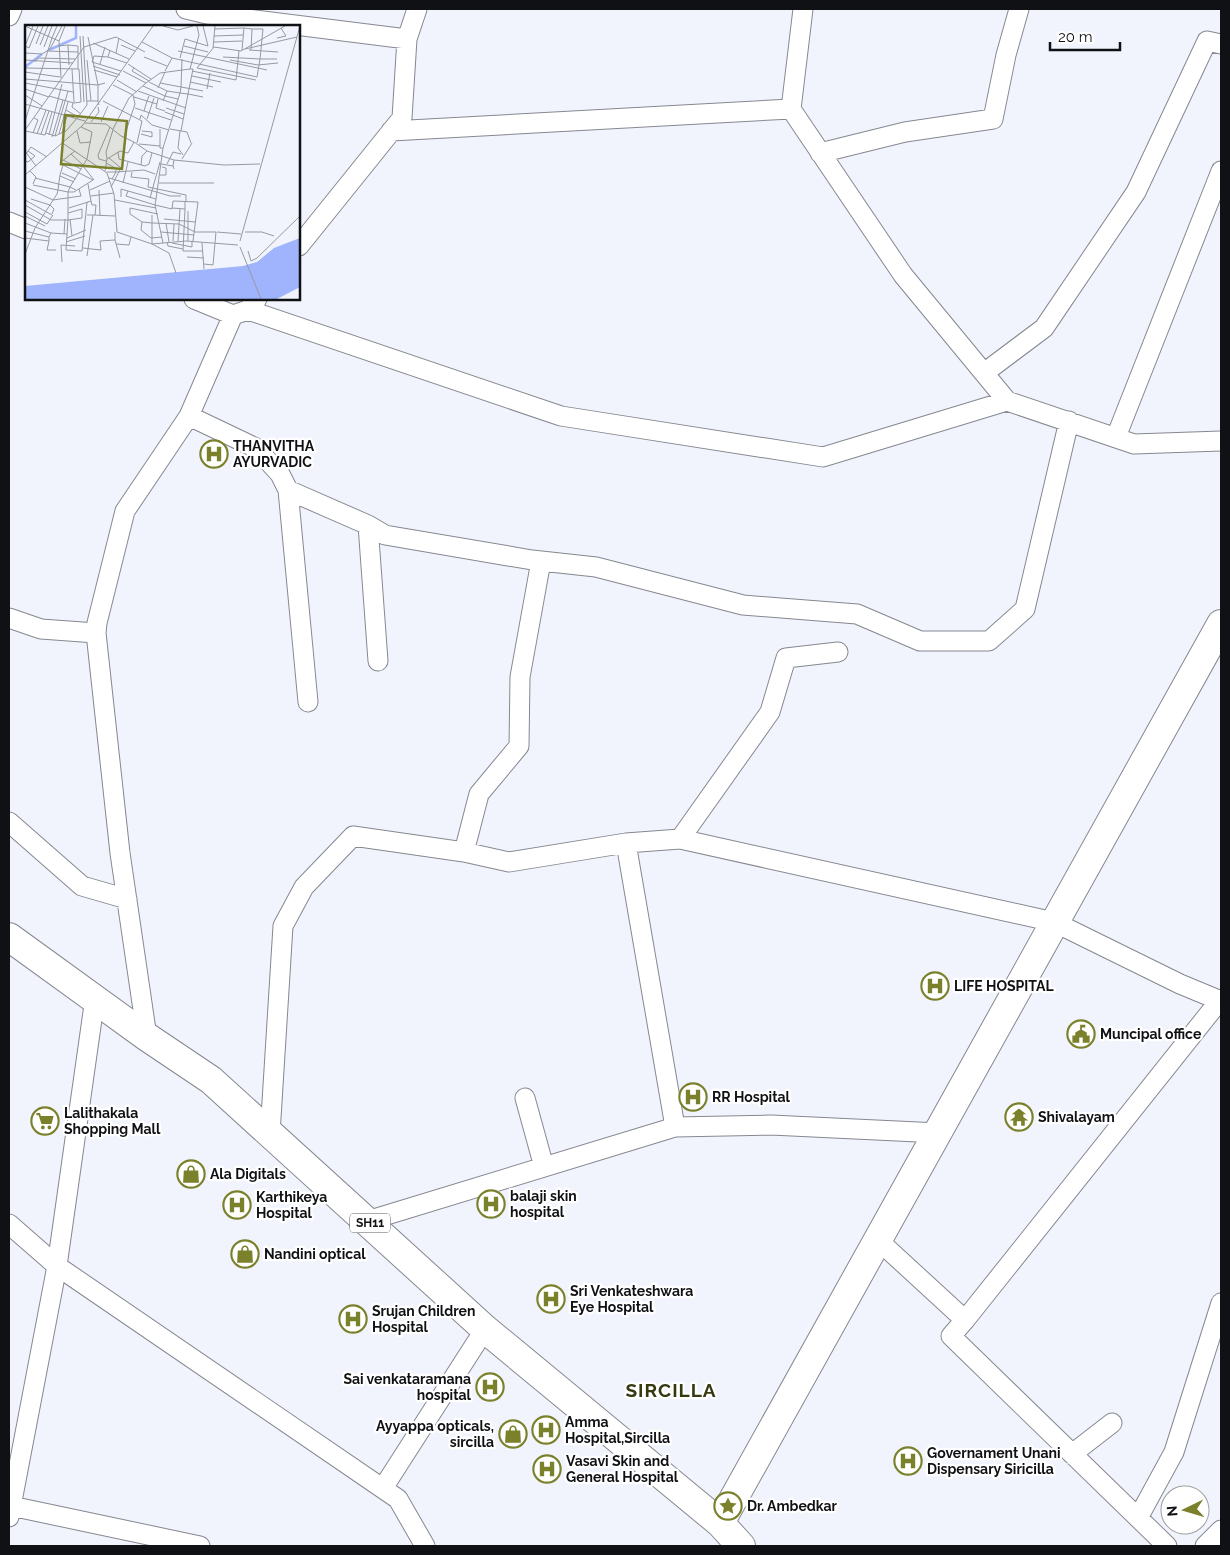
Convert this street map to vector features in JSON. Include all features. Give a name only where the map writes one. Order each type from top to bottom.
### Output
[{"type":"main road","points":[[720,1524],[1221,624]]},
{"type":"main road","name":"SH11","points":[[9,937],[210,1080],[485,1329],[720,1524],[741,1546]]},
{"type":"street","points":[[9,16],[12,9]]},
{"type":"street","points":[[186,9],[207,14],[295,25]]},
{"type":"street","points":[[300,245],[402,118],[407,39],[417,9]]},
{"type":"street","points":[[803,9],[791,109],[903,275],[1007,400],[1134,444],[1221,441]]},
{"type":"street","points":[[820,152],[905,132],[993,119],[1006,55],[1019,9]]},
{"type":"street","points":[[300,26],[407,39]]},
{"type":"street","points":[[984,373],[1044,328],[1136,192],[1207,41],[1221,44]]},
{"type":"street","points":[[390,131],[791,109]]},
{"type":"street","points":[[1116,437],[1221,171]]},
{"type":"street","points":[[9,222],[25,229]]},
{"type":"street","points":[[200,300],[246,308],[561,416],[823,457],[1007,400]]},
{"type":"street","points":[[147,1037],[119,843],[96,633],[125,511],[190,416],[246,308]]},
{"type":"street","points":[[190,416],[256,448],[280,474],[288,490],[308,702]]},
{"type":"street","points":[[288,490],[368,525],[385,535],[541,561],[596,567],[743,605],[857,614],[920,641],[989,641],[1025,609],[1069,421]]},
{"type":"street","points":[[368,525],[378,661]]},
{"type":"street","points":[[464,852],[479,794],[519,746],[520,677],[541,561]]},
{"type":"street","points":[[9,618],[41,629],[96,633]]},
{"type":"street","points":[[680,839],[770,712],[786,658],[838,652]]},
{"type":"street","points":[[9,822],[82,886],[127,900]]},
{"type":"street","points":[[270,1134],[283,926],[304,887],[353,836],[464,852],[509,862],[626,843],[680,839],[1054,922],[1180,984],[1221,1001],[951,1336],[1166,1546]]},
{"type":"street","points":[[626,843],[676,1127]]},
{"type":"street","points":[[95,998],[57,1266],[10,1512],[200,1546]]},
{"type":"street","points":[[524,1098],[544,1167]]},
{"type":"street","points":[[367,1221],[676,1127],[771,1125],[939,1133]]},
{"type":"street","points":[[9,1224],[57,1266],[398,1499],[425,1546]]},
{"type":"street","points":[[879,1241],[965,1320]]},
{"type":"street","points":[[1138,1518],[1174,1452],[1221,1304]]},
{"type":"street","points":[[383,1488],[485,1329]]},
{"type":"street","points":[[1072,1454],[1112,1423]]},
{"type":"street","points":[[1205,1546],[1221,1530]]},
{"type":"place","name":"THANVITHA AYURVADIC","points":[[214,454]]},
{"type":"place","name":"LIFE HOSPITAL","points":[[935,986]]},
{"type":"place","name":"Muncipal office","points":[[1081,1034]]},
{"type":"place","name":"RR Hospital","points":[[693,1097]]},
{"type":"place","name":"Shivalayam","points":[[1019,1117]]},
{"type":"place","name":"Lalithakala Shopping Mall","points":[[45,1121]]},
{"type":"place","name":"Ala Digitals","points":[[191,1174]]},
{"type":"place","name":"balaji skin hospital","points":[[491,1204]]},
{"type":"place","name":"Karthikeya Hospital","points":[[237,1205]]},
{"type":"place","name":"Nandini optical","points":[[245,1254]]},
{"type":"place","name":"Sri Venkateshwara Eye Hospital","points":[[551,1299]]},
{"type":"place","name":"Srujan Children Hospital","points":[[353,1319]]},
{"type":"place","name":"Sai venkataramana hospital","points":[[490,1387]]},
{"type":"place","name":"Amma Hospital,Sircilla","points":[[546,1430]]},
{"type":"place","name":"Ayyappa opticals, sircilla","points":[[513,1434]]},
{"type":"place","name":"Governament Unani Dispensary Siricilla","points":[[908,1461]]},
{"type":"place","name":"Vasavi Skin and General Hospital","points":[[547,1469]]},
{"type":"place","name":"Dr. Ambedkar","points":[[728,1506]]},
{"type":"district","name":"SIRCILLA","points":[[671,1390]]}]
